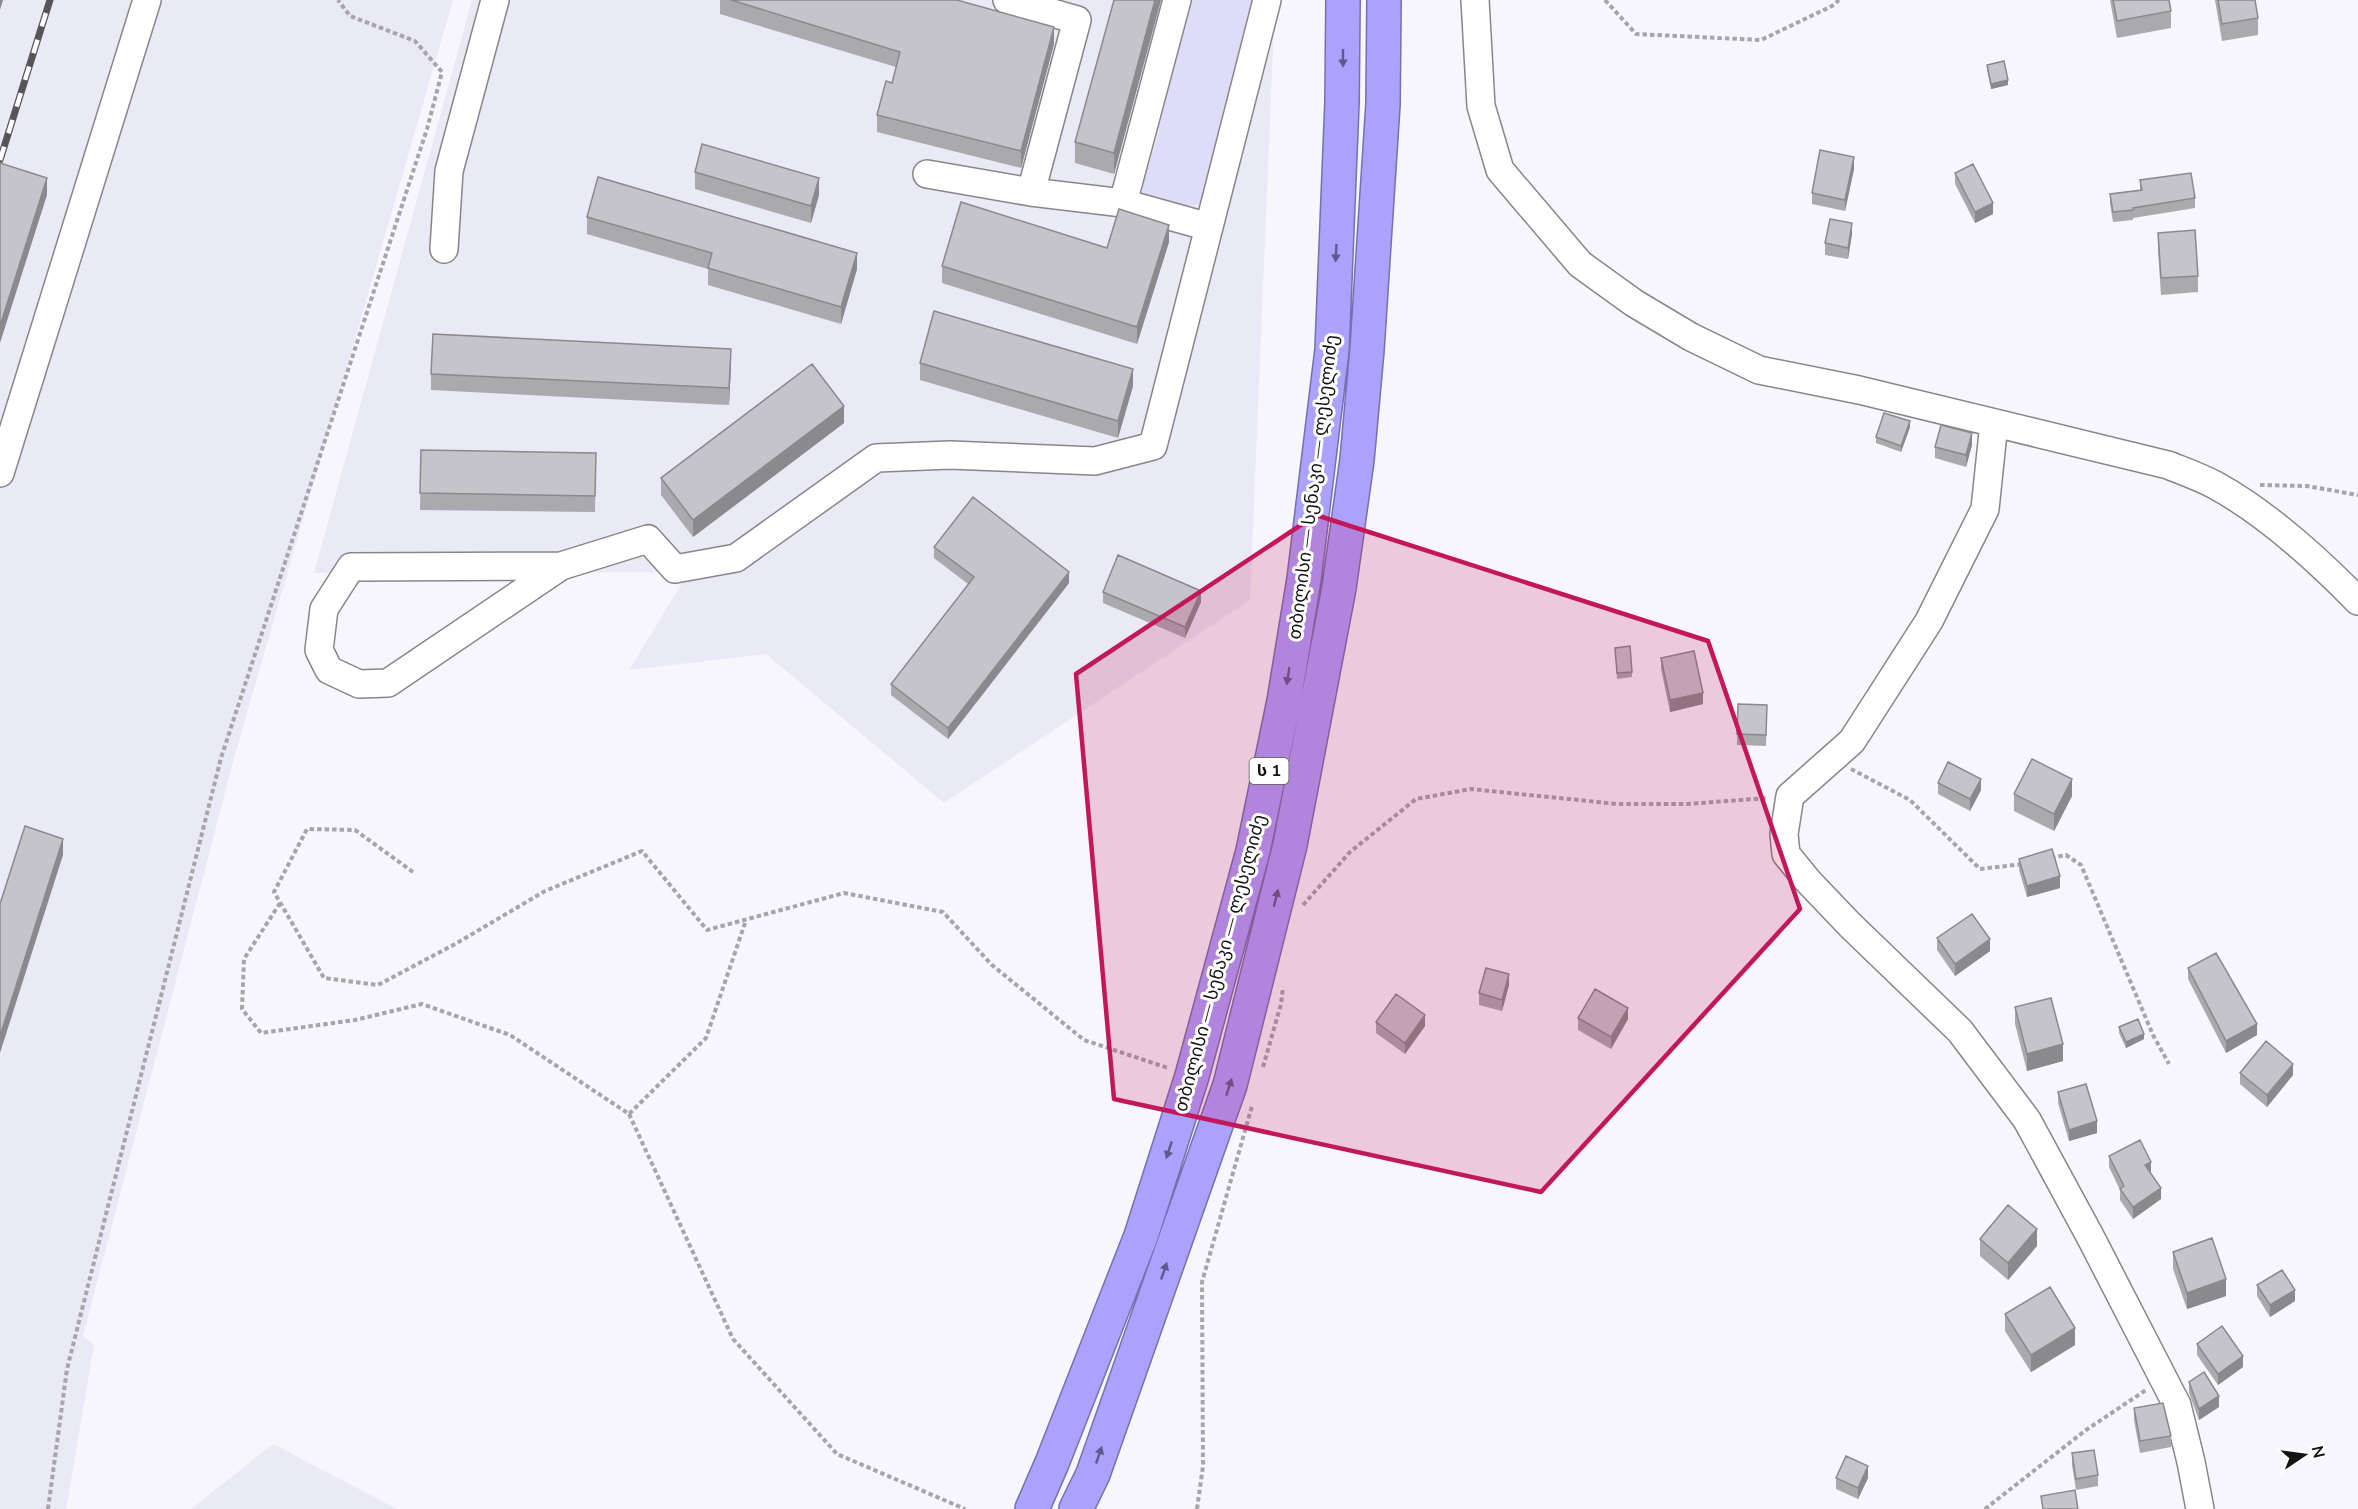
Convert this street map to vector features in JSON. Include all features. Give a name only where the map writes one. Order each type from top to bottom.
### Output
[{"type":"highway","name":"თბილისი — სენაკი — ლესელიძე","points":[[1032,1509],[1141,1236],[1192,1076],[1253,851],[1284,701],[1304,579],[1332,350],[1342,102],[1343,0]]},
{"type":"highway","name":"თბილისი — სენაკი — ლესელიძე","points":[[1076,1509],[1093,1474],[1230,1084],[1290,845],[1340,588],[1357,460],[1367,350],[1383,104],[1384,0]]},
{"type":"street","points":[[0,473],[147,0]]},
{"type":"street","points":[[444,249],[449,171],[495,0]]},
{"type":"street","points":[[1006,0],[1077,20],[1031,192]]},
{"type":"street","points":[[1123,203],[1177,0]]},
{"type":"street","points":[[561,566],[351,567],[324,609],[319,650],[329,670],[359,684],[388,683],[561,566],[648,539],[675,569],[736,558],[876,458],[950,455],[1095,461],[1153,446],[1267,0]]},
{"type":"street","points":[[1475,0],[1481,106],[1500,170],[1581,264],[1653,315],[1691,337],[1759,370],[1859,390],[2168,465],[2214,484],[2256,511],[2326,568],[2358,601]]},
{"type":"street","points":[[927,174],[1031,192],[1123,203],[1209,227]]},
{"type":"street","points":[[1994,423],[1984,509],[1929,621],[1852,741],[1790,796],[1784,834],[1786,854],[1850,925],[1960,1031],[2026,1120],[2091,1238],[2177,1405],[2200,1509]]},
{"type":"path","points":[[48,1509],[67,1369],[221,758],[427,129],[442,72],[415,41],[350,16],[338,0]]},
{"type":"path","points":[[1605,0],[1636,34],[1761,40],[1832,6],[1839,0]]},
{"type":"path","points":[[2214,484],[2307,486],[2358,495]]},
{"type":"path","points":[[1831,759],[1910,800],[1980,869],[2026,863]]},
{"type":"path","points":[[1296,912],[1350,852],[1416,799],[1471,789],[1617,804],[1688,804],[1790,796]]},
{"type":"path","points":[[413,872],[355,830],[307,830],[274,892],[324,978],[378,985],[457,943],[545,891],[642,851],[707,930],[844,893],[943,912],[992,965],[1084,1040],[1192,1076]]},
{"type":"path","points":[[2046,859],[2066,855],[2081,865],[2153,1035],[2169,1064]]},
{"type":"path","points":[[280,902],[244,959],[242,1009],[261,1033],[355,1020],[422,1004],[510,1035],[629,1114],[733,1339],[837,1454],[965,1509]]},
{"type":"path","points":[[629,1114],[706,1038],[747,920]]},
{"type":"path","points":[[1262,1071],[1281,1004],[1283,980]]},
{"type":"path","points":[[1197,1509],[1203,1466],[1202,1282],[1253,1104]]},
{"type":"path","points":[[1985,1509],[2086,1430],[2164,1379]]},
{"type":"highlighted area","points":[[1316,515],[1708,641],[1800,909],[1541,1192],[1114,1099],[1076,674]]},
{"type":"shaded area","points":[[0,0],[453,0],[234,758],[83,1336],[94,1345],[66,1509],[0,1509]]},
{"type":"shaded area","points":[[472,0],[1275,0],[1250,600],[944,803],[766,654],[629,670],[689,572],[314,573]]},
{"type":"shaded area","points":[[1185,0],[1261,0],[1203,202],[1179,205],[1150,198],[1144,193],[1142,187],[1160,129],[1149,126]]},
{"type":"shaded area","points":[[273,1444],[397,1509],[191,1509]]},
{"type":"building","points":[[731,0],[957,0],[1054,27],[1021,151],[877,115],[886,81],[892,83],[900,52]]},
{"type":"building","points":[[1114,0],[1155,0],[1114,153],[1075,142]]},
{"type":"building","points":[[2113,0],[2169,0],[2171,11],[2117,21]]},
{"type":"building","points":[[2218,0],[2255,0],[2258,18],[2222,24]]},
{"type":"building","points":[[2004,61],[2008,80],[1991,84],[1987,65]]},
{"type":"building","points":[[702,144],[819,178],[811,206],[695,172]]},
{"type":"building","points":[[1820,150],[1854,157],[1845,200],[1812,193]]},
{"type":"building","points":[[0,163],[47,178],[0,326]]},
{"type":"building","points":[[1973,164],[1993,203],[1975,212],[1955,173]]},
{"type":"building","points":[[2191,173],[2195,198],[2113,212],[2110,194],[2142,190],[2140,180]]},
{"type":"building","points":[[598,177],[857,253],[841,307],[708,268],[712,253],[587,217]]},
{"type":"building","points":[[961,202],[1107,248],[1119,209],[1169,225],[1137,327],[942,266]]},
{"type":"building","points":[[1830,219],[1852,223],[1848,248],[1825,243]]},
{"type":"building","points":[[2195,230],[2198,276],[2161,278],[2158,233]]},
{"type":"building","points":[[934,311],[1133,369],[1118,421],[920,363]]},
{"type":"building","points":[[433,334],[731,349],[729,388],[431,374]]},
{"type":"building","points":[[812,364],[844,406],[693,520],[661,478]]},
{"type":"building","points":[[1884,413],[1910,421],[1901,446],[1876,437]]},
{"type":"building","points":[[1941,425],[1972,433],[1966,455],[1935,447]]},
{"type":"building","points":[[421,450],[596,453],[595,496],[420,493]]},
{"type":"building","points":[[973,497],[1069,572],[948,728],[891,684],[974,577],[934,547]]},
{"type":"building","points":[[1118,555],[1201,591],[1185,627],[1103,592]]},
{"type":"building","points":[[1630,646],[1632,672],[1617,673],[1615,648]]},
{"type":"building","points":[[1694,651],[1703,693],[1670,700],[1661,658]]},
{"type":"building","points":[[1738,704],[1767,705],[1766,735],[1737,734]]},
{"type":"building","points":[[2032,759],[2072,779],[2054,814],[2014,794]]},
{"type":"building","points":[[1948,762],[1981,779],[1970,799],[1938,783]]},
{"type":"building","points":[[25,826],[63,839],[0,1036],[0,904]]},
{"type":"building","points":[[2052,849],[2060,876],[2027,886],[2019,859]]},
{"type":"building","points":[[1972,914],[1990,939],[1955,964],[1937,938]]},
{"type":"building","points":[[2216,953],[2257,1024],[2226,1041],[2188,968]]},
{"type":"building","points":[[1486,968],[1509,974],[1502,1000],[1479,993]]},
{"type":"building","points":[[1595,989],[1628,1008],[1611,1037],[1578,1018]]},
{"type":"building","points":[[1396,994],[1425,1015],[1405,1043],[1376,1022]]},
{"type":"building","points":[[2051,998],[2063,1044],[2027,1054],[2015,1007]]},
{"type":"building","points":[[2138,1019],[2144,1034],[2126,1042],[2119,1027]]},
{"type":"building","points":[[2266,1041],[2293,1064],[2267,1095],[2240,1073]]},
{"type":"building","points":[[2086,1084],[2097,1121],[2069,1130],[2058,1092]]},
{"type":"building","points":[[2140,1140],[2151,1162],[2145,1165],[2161,1188],[2133,1207],[2120,1189],[2124,1186],[2109,1156]]},
{"type":"building","points":[[2008,1205],[2037,1229],[2008,1263],[1980,1239]]},
{"type":"building","points":[[2212,1238],[2226,1279],[2187,1293],[2173,1252]]},
{"type":"building","points":[[2282,1270],[2295,1290],[2270,1305],[2257,1285]]},
{"type":"building","points":[[2050,1287],[2075,1328],[2031,1355],[2005,1314]]},
{"type":"building","points":[[2222,1326],[2243,1356],[2218,1374],[2197,1344]]},
{"type":"building","points":[[2204,1372],[2219,1396],[2199,1409],[2189,1382]]},
{"type":"building","points":[[2163,1403],[2171,1436],[2140,1441],[2134,1408]]},
{"type":"building","points":[[2094,1450],[2098,1475],[2076,1479],[2072,1453]]},
{"type":"building","points":[[1846,1456],[1868,1466],[1858,1488],[1836,1478]]},
{"type":"building","points":[[2075,1490],[2078,1509],[2043,1509],[2041,1496]]},
{"type":"railway","points":[[0,160],[50,0]]}]
